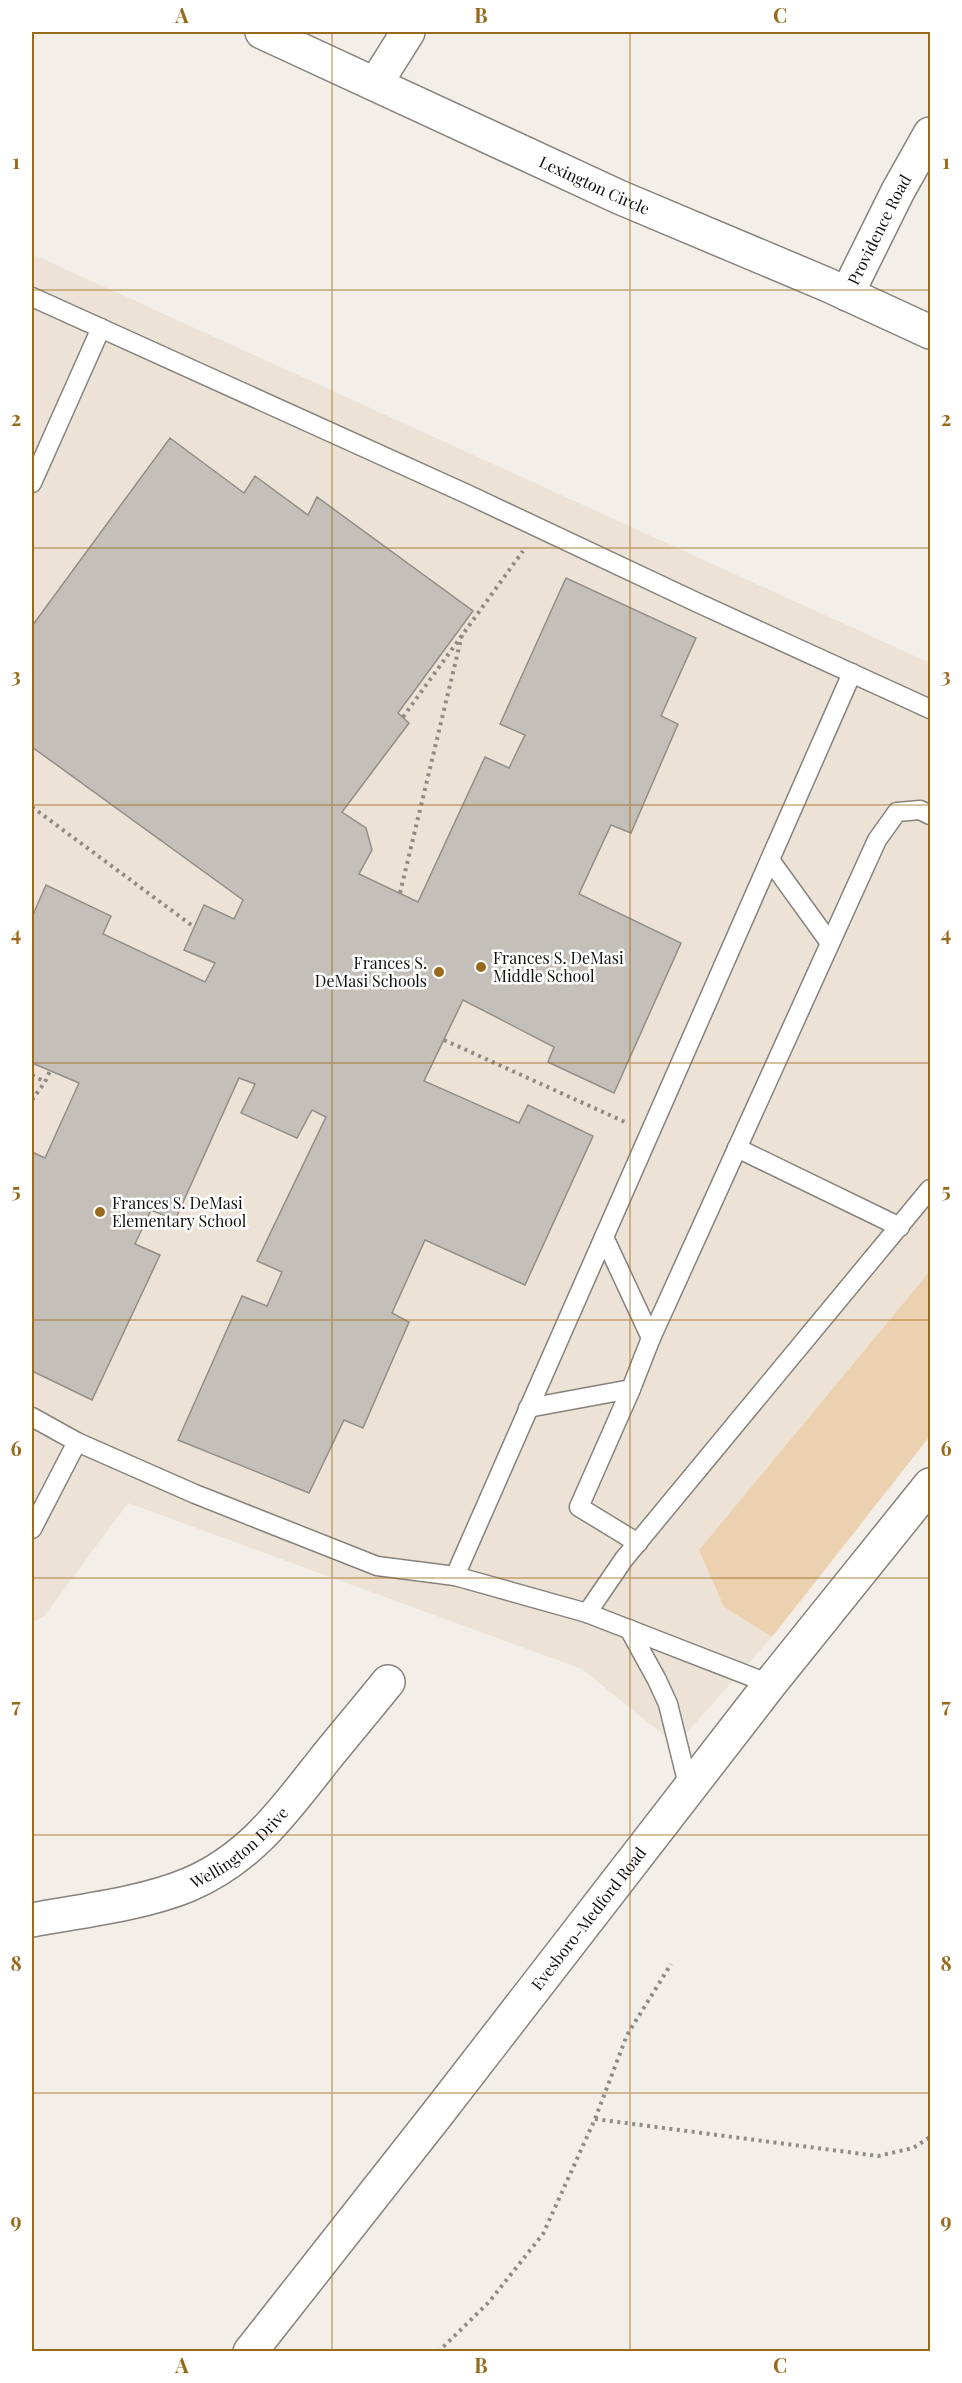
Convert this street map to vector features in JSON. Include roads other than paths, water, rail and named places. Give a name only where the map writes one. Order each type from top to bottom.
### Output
[{"type":"street","name":"Lexington Circle","points":[[262,32],[619,197],[847,294],[930,332]]},
{"type":"street","points":[[376,83],[408,32]]},
{"type":"street","name":"Providence Road","points":[[847,294],[898,191],[930,134]]},
{"type":"street","name":"Evesboro-Medford Road","points":[[250,2352],[770,1684],[930,1485]]},
{"type":"street","name":"Wellington Drive","points":[[32,1920],[144,1898],[188,1885],[227,1864],[264,1835],[388,1682]]},
{"type":"lane","points":[[32,297],[540,528],[930,709]]},
{"type":"lane","points":[[32,483],[101,328]]},
{"type":"lane","points":[[455,1576],[852,673]]},
{"type":"lane","points":[[638,1543],[579,1507],[651,1338],[877,840],[897,812],[920,810],[930,815]]},
{"type":"lane","points":[[770,860],[830,943]]},
{"type":"lane","points":[[737,1148],[900,1227]]},
{"type":"lane","points":[[587,1613],[638,1543],[930,1189]]},
{"type":"lane","points":[[604,1237],[651,1338]]},
{"type":"lane","points":[[528,1408],[631,1389]]},
{"type":"lane","points":[[32,1417],[76,1442],[195,1494],[377,1566],[455,1576],[587,1613],[770,1684]]},
{"type":"lane","points":[[32,1529],[76,1442]]},
{"type":"lane","points":[[629,1629],[668,1704],[689,1789]]},
{"type":"place","name":"Frances S. DeMasi Middle School","points":[[481,967]]},
{"type":"place","name":"Frances S. DeMasi Schools","points":[[439,972]]},
{"type":"place","name":"Frances S. DeMasi Elementary School","points":[[100,1212]]}]
